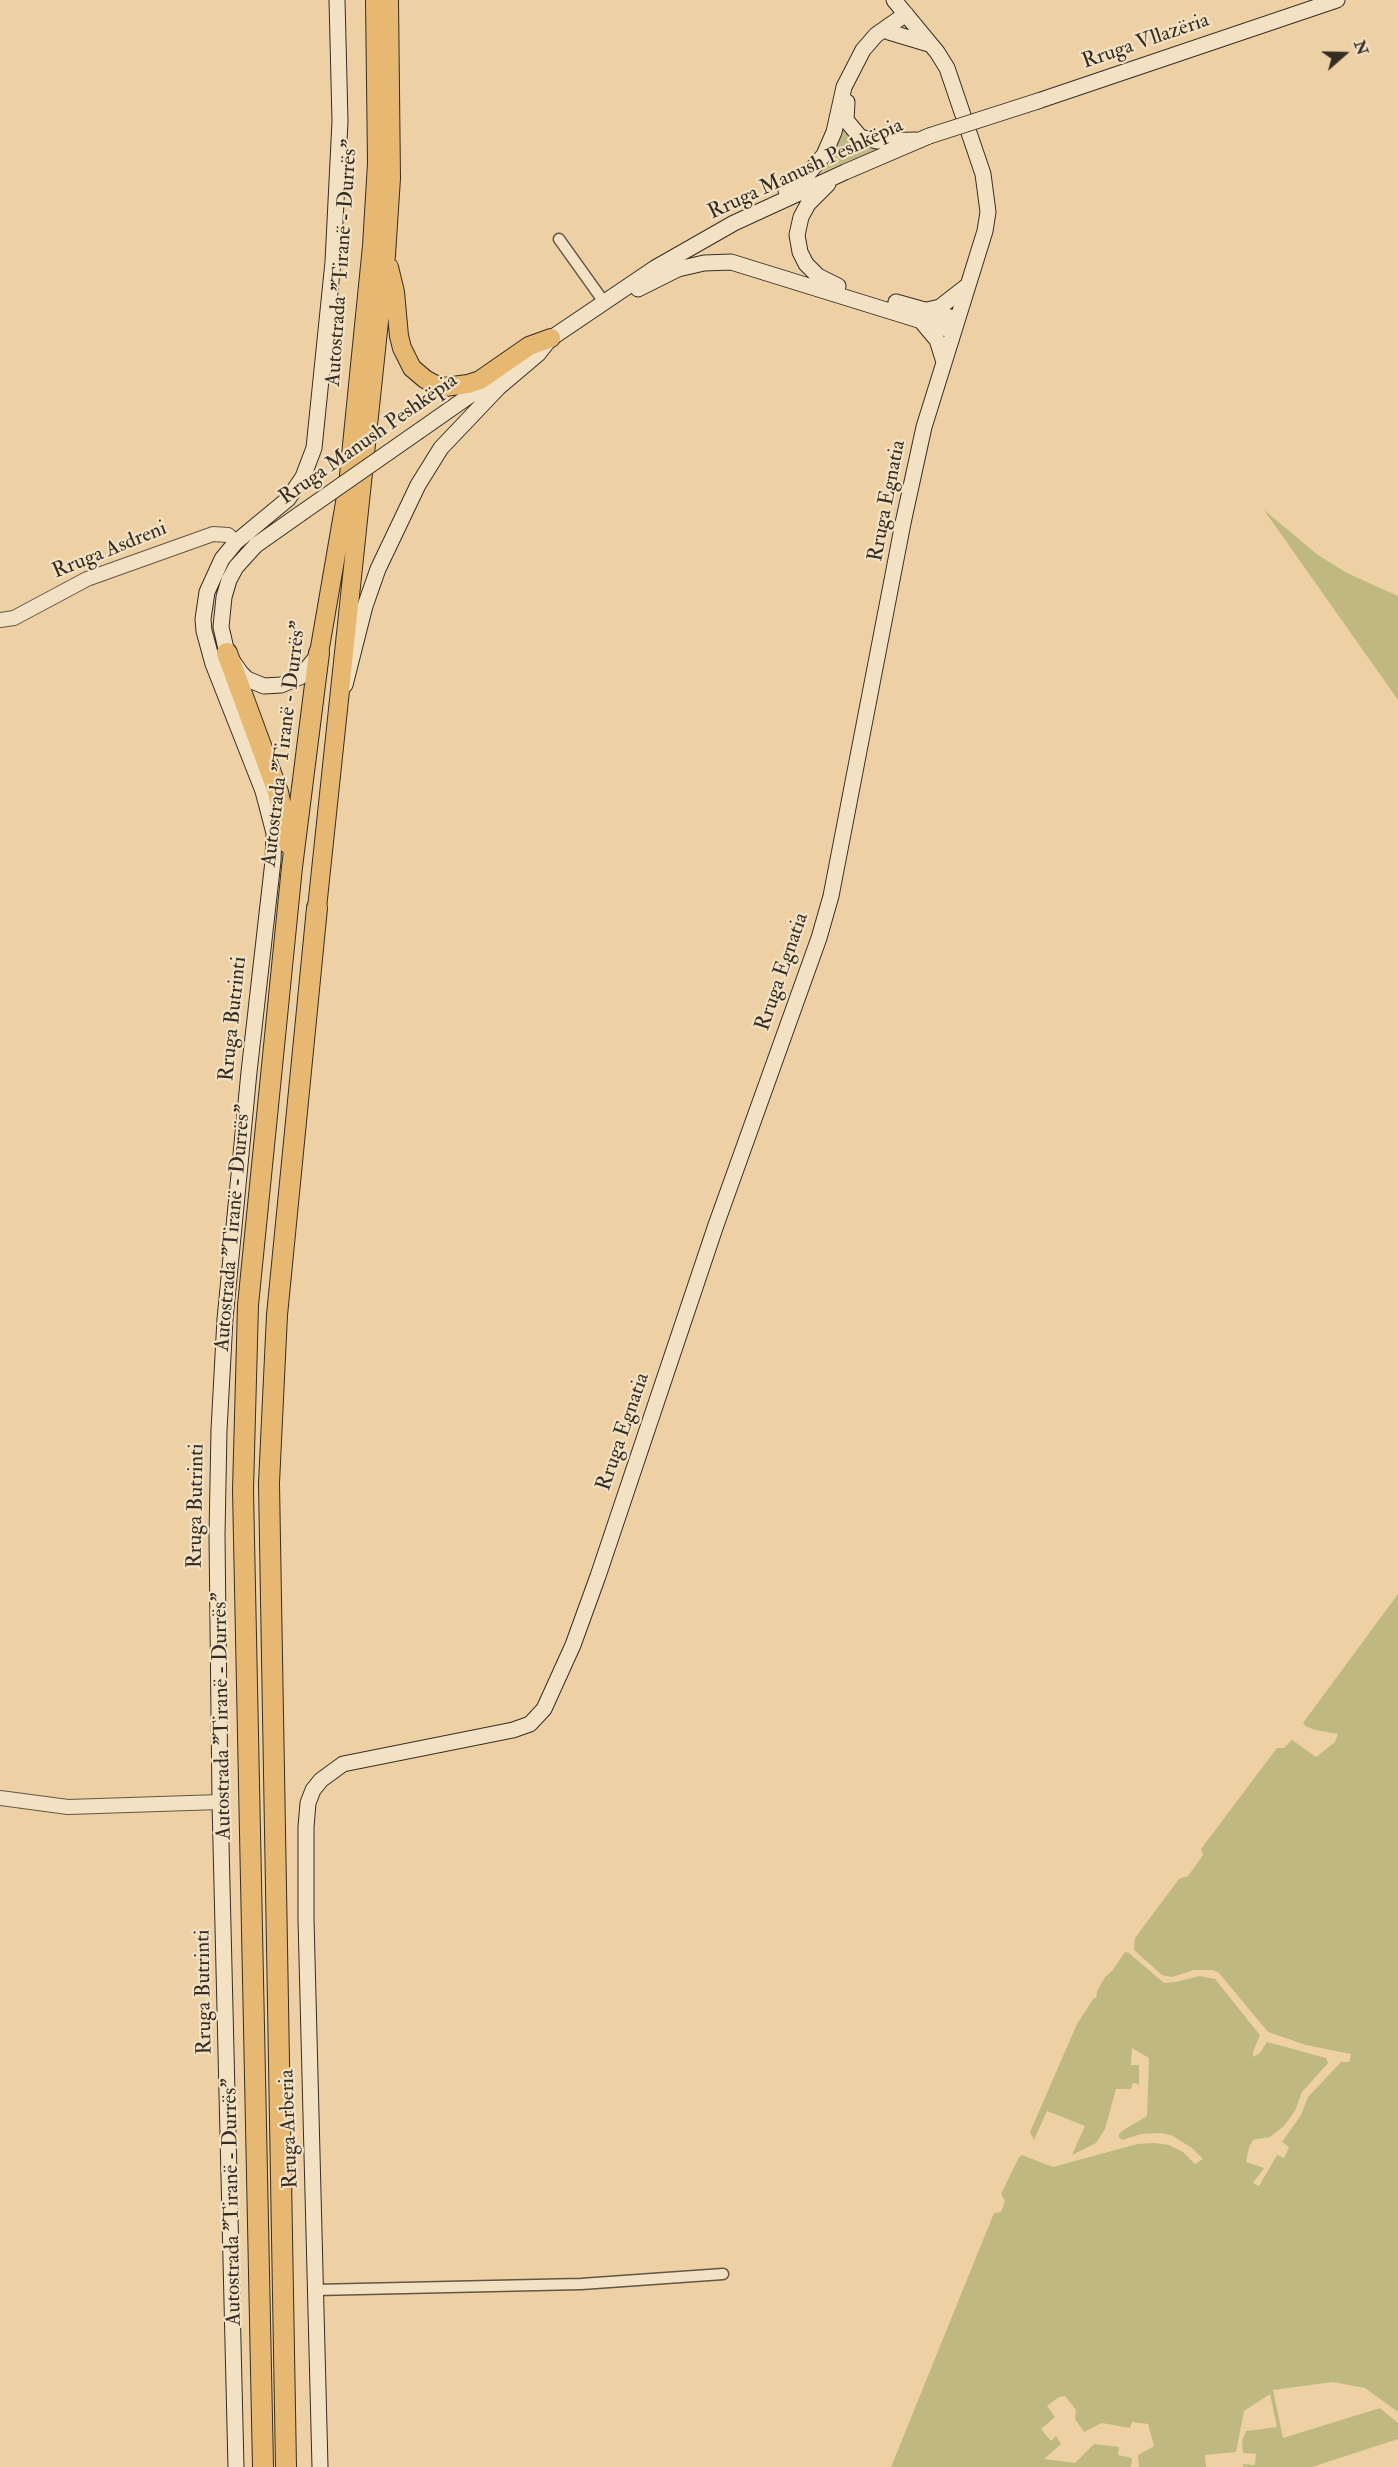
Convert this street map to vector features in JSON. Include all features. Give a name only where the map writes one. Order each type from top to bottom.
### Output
[{"type":"highway","name":"Autostrada \"Tiranë - Durrës\"","points":[[263,2467],[243,1490],[248,1305],[292,867],[319,653],[348,485],[372,246],[377,163],[375,0]]},
{"type":"highway","name":"Autostrada \"Tiranë - Durrës\"","points":[[286,2467],[269,1483],[277,1315],[317,908],[386,255],[391,178],[388,0]]},
{"type":"highway","points":[[386,255],[395,292],[402,348],[412,368],[424,379],[445,387],[468,384],[480,380],[530,346],[551,338]]},
{"type":"highway","points":[[227,653],[278,792],[280,831],[292,867]]},
{"type":"main road","name":"Rruga Butrinti","points":[[236,2467],[220,1802],[217,1535],[219,1430],[225,1319],[264,943],[280,831],[213,664],[204,631],[204,606],[211,580],[222,559],[236,542],[288,499],[303,477],[314,448],[333,262],[339,121],[337,0]]},
{"type":"main road","points":[[893,0],[882,33],[864,60],[846,105],[846,120],[853,132],[866,139],[925,138]]},
{"type":"main road","name":"Rruga Egnatia","points":[[313,1790],[332,1770],[354,1761],[500,1733],[530,1724],[544,1709],[558,1681],[598,1576],[726,1195],[819,938],[831,896],[924,428],[985,231],[988,212],[979,161],[952,79],[932,45],[893,0]]},
{"type":"main road","name":"Rruga Vllazëria","points":[[1038,101],[1337,0]]},
{"type":"main road","points":[[768,206],[806,176],[824,155],[834,132],[844,87],[863,50],[906,14]]},
{"type":"main road","points":[[882,33],[914,38],[932,45]]},
{"type":"main road","name":"Rruga Manush Peshkëpia","points":[[227,653],[221,627],[224,597],[229,580],[237,567],[256,545],[551,338],[655,268],[768,206],[925,138],[1038,101]]},
{"type":"main road","points":[[845,172],[821,189],[808,204],[801,217],[797,235],[800,252],[806,264],[827,282],[923,315],[937,340],[944,362]]},
{"type":"main road","points":[[604,302],[625,296],[678,269],[704,263],[731,262],[956,325]]},
{"type":"main road","points":[[923,315],[940,307],[967,286]]},
{"type":"main road","points":[[341,697],[350,671],[365,606],[378,569],[418,485],[441,448],[499,387],[538,354],[551,338]]},
{"type":"main road","points":[[227,653],[247,679],[269,687],[282,685],[300,677],[319,653]]},
{"type":"main road","name":"Rruga Arberia","points":[[313,1790],[306,1815],[306,1919],[320,2467]]},
{"type":"street","points":[[559,239],[604,302]]},
{"type":"street","name":"Rruga Asdreni","points":[[0,620],[14,618],[104,573],[213,534],[228,535],[236,542]]},
{"type":"street","points":[[0,1798],[68,1807],[220,1802]]},
{"type":"street","points":[[315,2290],[573,2284],[723,2274]]},
{"type":"shaded area","points":[[842,128],[853,138],[881,148],[816,174]]},
{"type":"shaded area","points":[[1264,510],[1318,555],[1347,573],[1398,596],[1398,700]]},
{"type":"shaded area","points":[[1398,1594],[1398,2412],[1365,2388],[1333,2382],[1273,2390],[1283,2438],[1380,2408],[1398,2423],[1398,2439],[1312,2467],[1243,2467],[1243,2464],[1255,2465],[1256,2454],[1243,2453],[1242,2441],[1246,2431],[1277,2427],[1270,2394],[1244,2411],[1236,2452],[1205,2455],[1206,2467],[1139,2467],[1138,2455],[1154,2446],[1148,2424],[1132,2422],[1130,2428],[1102,2423],[1084,2432],[1075,2419],[1076,2410],[1065,2396],[1059,2397],[1047,2406],[1055,2417],[1041,2429],[1051,2441],[1056,2436],[1061,2444],[1044,2459],[1075,2463],[1094,2444],[1119,2447],[1118,2455],[1132,2458],[1131,2467],[891,2467],[994,2213],[1001,2212],[1005,2201],[1001,2194],[1019,2157],[1022,2155],[1053,2167],[1137,2144],[1155,2143],[1169,2145],[1183,2152],[1195,2164],[1203,2159],[1192,2148],[1171,2135],[1141,2134],[1122,2140],[1119,2137],[1125,2129],[1147,2116],[1149,2058],[1132,2048],[1131,2065],[1139,2065],[1139,2084],[1133,2083],[1131,2089],[1116,2089],[1105,2129],[1096,2143],[1072,2155],[1085,2126],[1047,2111],[1034,2140],[1030,2132],[1077,2024],[1093,1999],[1096,1998],[1097,1991],[1105,1977],[1125,1952],[1164,1983],[1200,1976],[1215,1979],[1260,2035],[1253,2057],[1260,2053],[1267,2042],[1326,2058],[1328,2063],[1302,2092],[1295,2111],[1284,2126],[1270,2137],[1253,2140],[1249,2147],[1246,2162],[1264,2168],[1253,2183],[1259,2186],[1277,2155],[1284,2158],[1289,2147],[1282,2142],[1301,2115],[1308,2097],[1341,2062],[1349,2062],[1351,2054],[1306,2045],[1268,2032],[1219,1973],[1213,1970],[1194,1970],[1172,1977],[1162,1975],[1134,1950],[1135,1938],[1179,1879],[1188,1876],[1203,1855],[1201,1849],[1277,1748],[1284,1748],[1292,1740],[1316,1757],[1335,1742],[1338,1734],[1315,1730],[1303,1723]]}]
